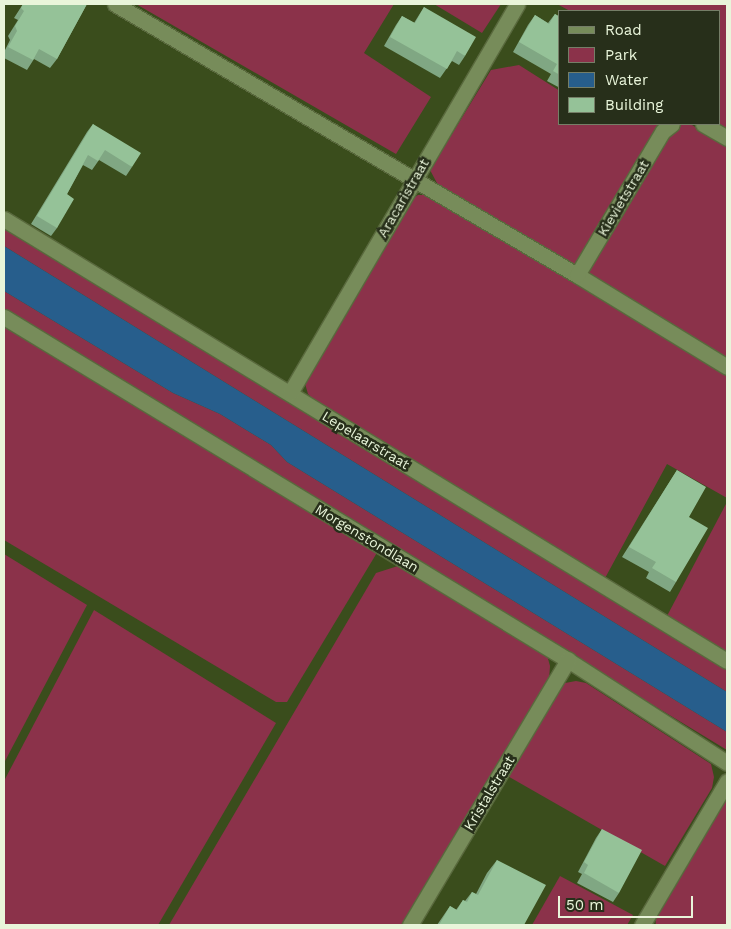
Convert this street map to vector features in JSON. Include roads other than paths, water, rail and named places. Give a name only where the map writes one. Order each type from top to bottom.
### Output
[{"type":"street","points":[[115,4],[414,179],[727,367]]},
{"type":"street","name":"Aracaristraat","points":[[290,393],[517,4]]},
{"type":"street","name":"Kievietstraat","points":[[577,276],[663,131],[671,125]]},
{"type":"street","points":[[705,125],[727,138]]},
{"type":"street","name":"Lepelaarstraat","points":[[4,219],[727,661]]},
{"type":"street","name":"Morgenstondlaan","points":[[4,317],[568,660],[727,764]]},
{"type":"street","name":"Kristalstraat","points":[[410,925],[568,660]]},
{"type":"street","points":[[642,925],[727,781]]},
{"type":"water","points":[[4,246],[727,692],[727,732],[287,462],[271,445],[220,414],[173,393],[4,291]]}]
